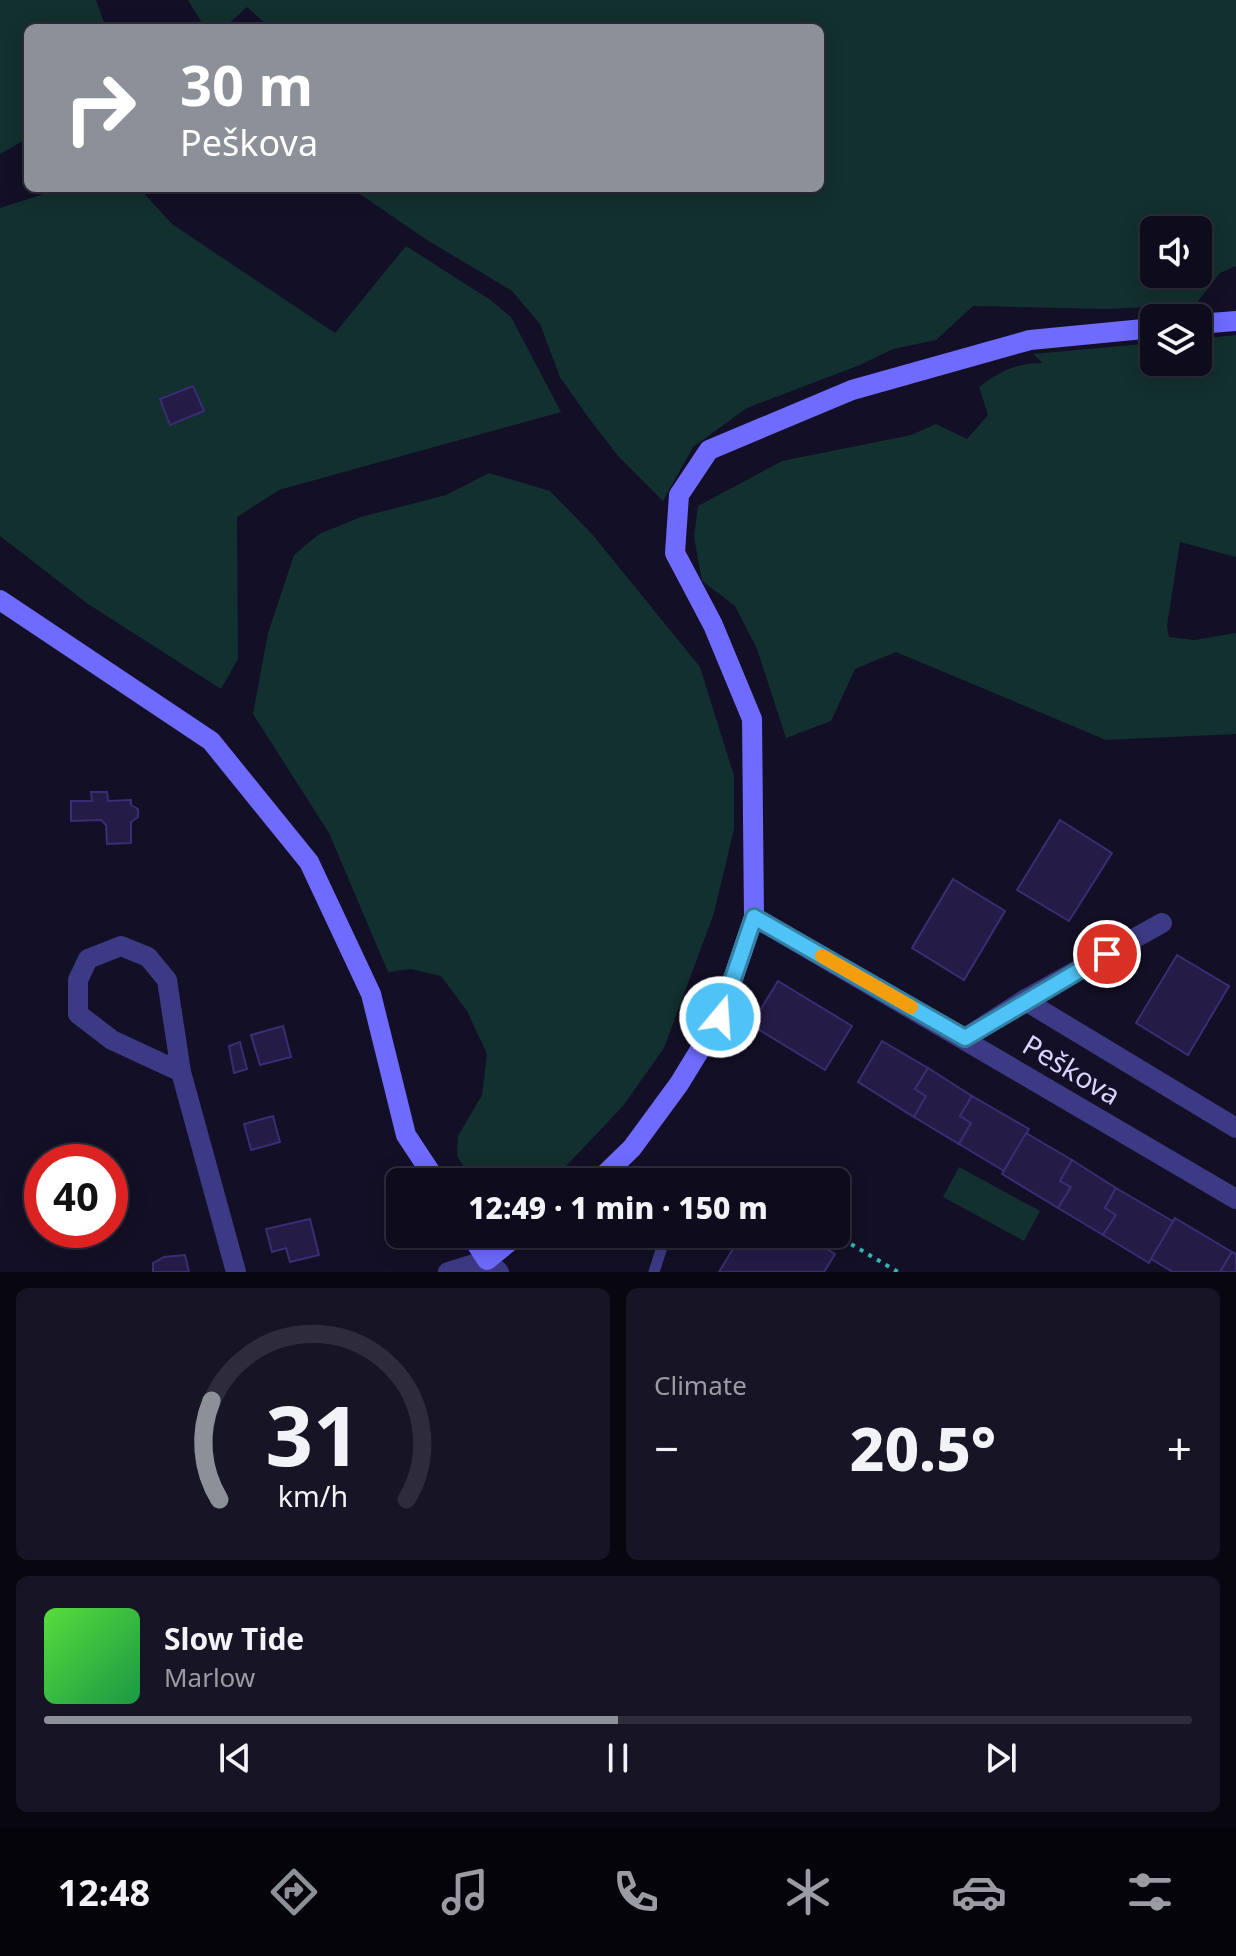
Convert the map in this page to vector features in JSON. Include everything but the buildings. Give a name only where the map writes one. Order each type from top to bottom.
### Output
[{"type":"street","points":[[1212,323],[1236,321]]},
{"type":"street","points":[[611,1168],[632,1148],[720,1017],[754,917],[752,719],[713,625],[675,553],[679,495],[709,450],[852,390],[1030,340],[1140,329]]},
{"type":"street","points":[[0,600],[211,741],[309,862],[371,994],[406,1135],[428,1168]]},
{"type":"street","name":"Peškova","points":[[754,917],[1236,1199]]},
{"type":"street","points":[[965,1038],[1024,1000],[1162,923]]},
{"type":"street","points":[[181,1072],[112,1040],[78,1014],[78,980],[88,959],[121,946],[148,957],[167,980],[181,1072],[236,1272]]},
{"type":"street","points":[[1024,1000],[1236,1128]]},
{"type":"street","points":[[480,1248],[493,1266]]},
{"type":"street","points":[[448,1272],[493,1266],[508,1248]]},
{"type":"lane","points":[[654,1272],[662,1248]]},
{"type":"path","points":[[850,1244],[898,1272]]},
{"type":"green space","points":[[0,0],[96,0],[105,24],[24,24],[24,140],[0,154]]},
{"type":"green space","points":[[188,0],[1236,0],[1236,266],[1220,273],[1212,283],[1212,216],[1140,216],[1140,288],[1208,288],[1196,304],[1140,304],[1140,307],[1106,309],[973,306],[936,340],[893,349],[860,365],[747,408],[693,447],[663,501],[618,456],[588,417],[560,377],[540,324],[512,291],[427,240],[357,192],[824,192],[824,24],[266,24],[247,7],[228,24],[203,24]]},
{"type":"green space","points":[[50,192],[143,192],[172,224],[335,333],[406,246],[492,301],[511,317],[561,412],[279,490],[237,517],[238,659],[221,689],[88,604],[0,536],[0,208]]},
{"type":"green space","points":[[1236,335],[1236,557],[1180,542],[1167,626],[1169,637],[1194,640],[1236,633],[1236,734],[1106,740],[896,652],[855,669],[831,721],[786,738],[757,649],[735,606],[702,581],[694,537],[698,506],[782,461],[911,435],[936,424],[967,439],[988,415],[979,387],[1009,369],[1043,363],[1033,354],[1140,344],[1140,376],[1212,376],[1212,338]]},
{"type":"green space","points":[[489,473],[550,491],[592,534],[700,667],[734,776],[734,829],[714,913],[664,1048],[623,1106],[564,1168],[465,1168],[457,1156],[458,1136],[482,1095],[487,1054],[467,1011],[441,976],[411,969],[388,972],[329,833],[253,714],[268,633],[294,555],[319,534],[361,517],[446,495]]},
{"type":"green space","points":[[959,1167],[1040,1211],[1024,1241],[943,1197]]},
{"type":"slow traffic","points":[[822,956],[911,1007]]},
{"type":"route","points":[[720,1017],[754,917],[965,1038],[1024,1000],[1107,954]]}]
